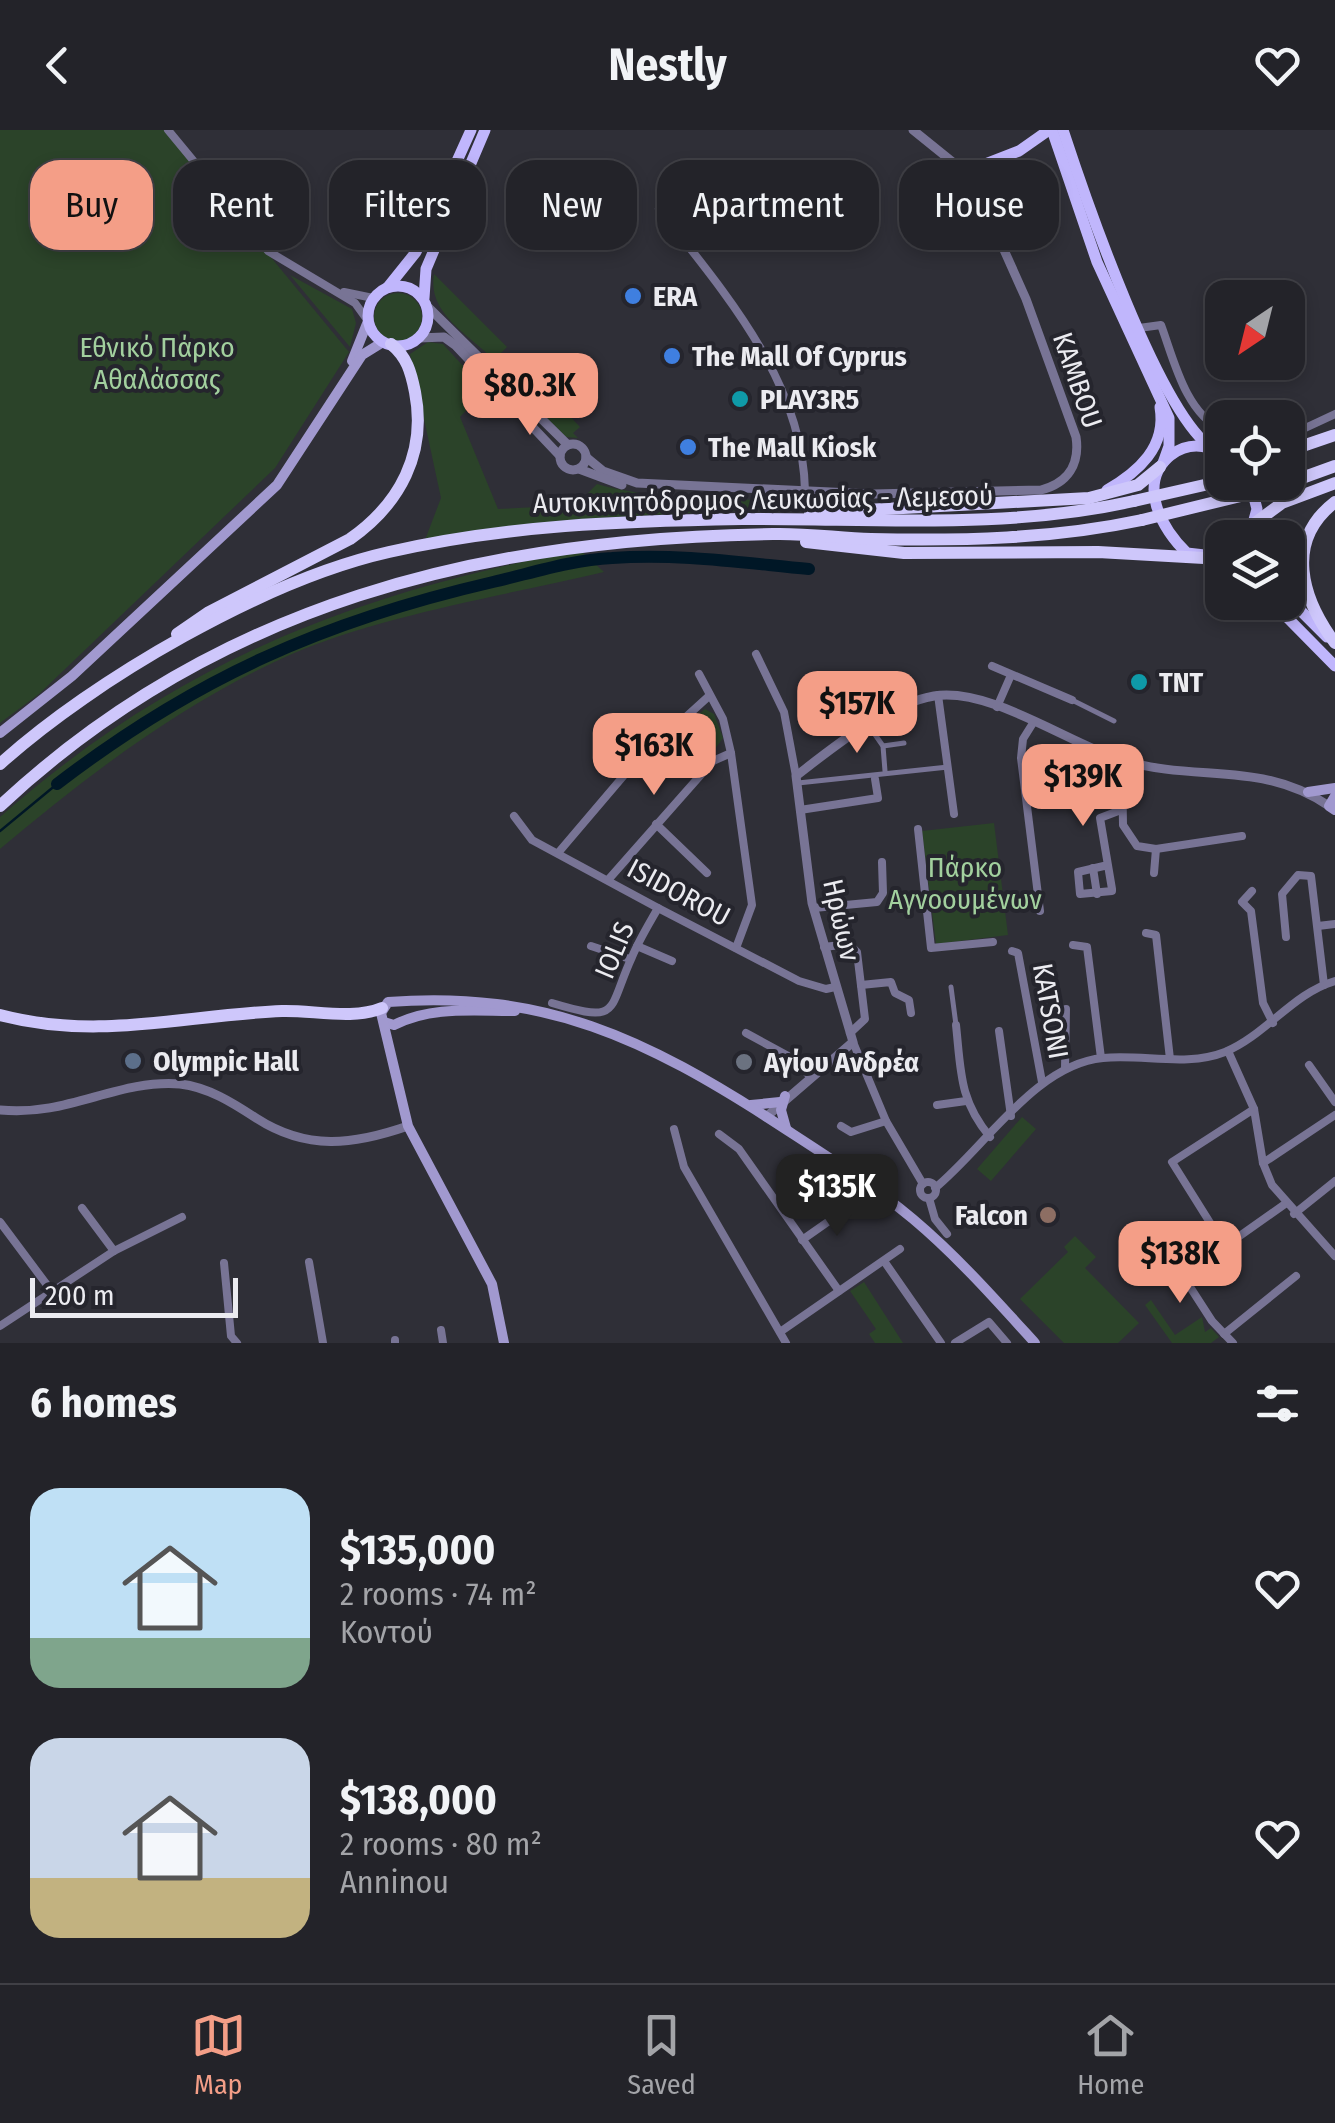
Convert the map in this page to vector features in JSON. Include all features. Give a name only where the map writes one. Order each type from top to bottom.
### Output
[{"type":"highway","points":[[156,653],[209,612],[350,539],[390,501],[414,460],[419,430],[409,366],[387,343]]},
{"type":"highway","points":[[1305,445],[1335,435]]},
{"type":"highway","points":[[1305,454],[1335,444]]},
{"type":"highway","points":[[742,520],[1089,498],[1138,485],[1162,465]]},
{"type":"highway","points":[[0,807],[82,736],[190,668],[334,603],[451,567],[527,552],[719,536],[980,538],[1062,534],[1142,520],[1277,487],[1335,466]]},
{"type":"highway","points":[[1265,520],[1282,503],[1335,483]]},
{"type":"highway","name":"Αυτοκινητόδρομος Λευκωσίας - Λεμεσού","points":[[0,764],[55,719],[156,653],[310,579],[387,552],[561,524],[970,520],[1073,513],[1205,485]]},
{"type":"highway","points":[[1335,502],[1306,539],[1301,570],[1312,606],[1335,644]]},
{"type":"highway","points":[[719,536],[904,553],[1098,552],[1205,558]]},
{"type":"highway","points":[[0,1015],[66,1029],[111,1029],[275,1011],[383,1015]]},
{"type":"main road","points":[[95,652],[162,581],[284,468],[355,356],[373,298],[388,287],[416,252],[471,130]]},
{"type":"main road","points":[[0,733],[278,485],[362,356],[387,343],[419,338],[428,322],[426,269],[485,130]]},
{"type":"main road","points":[[995,160],[1018,151],[1050,130],[1097,262],[1171,428],[1155,490],[1160,519],[1188,554],[1205,557]]},
{"type":"main road","points":[[1063,130],[1086,203],[1140,328],[1186,421],[1205,439]]},
{"type":"main road","points":[[1018,151],[1042,148],[1060,154]]},
{"type":"main road","points":[[388,287],[408,288],[425,303]]},
{"type":"main road","points":[[368,321],[387,343]]},
{"type":"main road","points":[[1089,498],[1135,472],[1150,455],[1161,424],[1156,388]]},
{"type":"main road","points":[[1162,465],[1190,446],[1205,449]]},
{"type":"main road","points":[[1305,615],[1335,644]]},
{"type":"main road","points":[[1290,620],[1335,666]]},
{"type":"main road","points":[[1308,792],[1335,788]]},
{"type":"main road","points":[[504,1343],[492,1284],[408,1126],[383,1015],[388,1002],[478,1001],[536,1011],[610,1031],[656,1050],[766,1117],[912,1218],[1035,1343]]},
{"type":"main road","points":[[394,1055],[400,1004]]},
{"type":"main road","points":[[383,1015],[401,1021],[430,1011],[536,1011]]},
{"type":"main road","points":[[745,1104],[783,1099],[781,1116],[788,1132]]},
{"type":"street","points":[[168,130],[254,237],[281,260],[355,303],[368,321]]},
{"type":"street","name":"KAMBOU","points":[[913,130],[950,160]]},
{"type":"street","points":[[688,250],[768,361],[800,439],[805,491]]},
{"type":"street","name":"KAMBOU","points":[[578,469],[624,486],[805,491],[1041,490],[1060,482],[1074,467],[1076,437],[1058,381],[1005,250]]},
{"type":"street","points":[[326,285],[373,298]]},
{"type":"street","points":[[419,338],[444,337],[455,345],[568,469],[578,469],[586,457],[581,447],[568,445],[425,303]]},
{"type":"street","points":[[1140,328],[1161,325],[1167,350],[1205,419]]},
{"type":"street","points":[[1305,428],[1335,414]]},
{"type":"street","points":[[560,456],[568,445]]},
{"type":"street","name":"KAMBOU","points":[[586,457],[602,470],[637,484],[805,491]]},
{"type":"street","name":"Ηρώων","points":[[756,654],[784,712],[814,908],[851,1037],[886,1121],[924,1184],[921,1193],[929,1198]]},
{"type":"street","points":[[992,666],[1114,721]]},
{"type":"street","points":[[699,674],[723,719],[752,905],[736,948]]},
{"type":"street","points":[[997,707],[1011,675]]},
{"type":"street","points":[[796,780],[868,726],[912,701],[938,695],[997,707],[1122,760],[1186,773],[1282,780],[1333,806]]},
{"type":"street","points":[[938,695],[954,814]]},
{"type":"street","points":[[558,852],[632,766],[710,696]]},
{"type":"street","points":[[1033,723],[1023,740],[1020,758],[1040,911]]},
{"type":"street","points":[[868,726],[883,746],[886,771]]},
{"type":"street","points":[[883,746],[904,743]]},
{"type":"street","points":[[608,880],[713,761],[730,753]]},
{"type":"street","points":[[1122,760],[1121,810],[1130,841],[1156,849],[1242,836]]},
{"type":"street","points":[[796,780],[948,767]]},
{"type":"street","points":[[800,810],[878,798],[874,778]]},
{"type":"street","points":[[1108,865],[1078,872],[1080,894],[1112,891],[1108,865],[1100,818],[1121,810]]},
{"type":"street","name":"ISIDOROU","points":[[514,816],[532,840],[658,908],[811,986],[835,986]]},
{"type":"street","points":[[656,824],[707,873]]},
{"type":"street","points":[[918,829],[931,948],[992,942]]},
{"type":"street","points":[[1154,873],[1156,849]]},
{"type":"street","points":[[814,908],[877,902],[883,893],[882,862]]},
{"type":"street","points":[[1092,868],[1097,894]]},
{"type":"street","points":[[1286,938],[1282,894],[1298,875],[1306,874],[1312,879],[1324,984]]},
{"type":"street","points":[[1252,891],[1242,902],[1251,911],[1263,1003],[1273,1023]]},
{"type":"street","name":"IOLIS","points":[[552,1003],[587,1014],[608,1010],[622,990],[630,959],[658,908]]},
{"type":"street","points":[[1318,926],[1335,924]]},
{"type":"street","points":[[1146,933],[1156,935],[1170,1059]]},
{"type":"street","points":[[1073,945],[1087,947],[1101,1058]]},
{"type":"street","points":[[591,946],[630,959]]},
{"type":"street","points":[[637,946],[672,961]]},
{"type":"street","points":[[766,1117],[865,1019],[855,946],[824,947]]},
{"type":"street","name":"KATSONI","points":[[1012,951],[1018,954],[1042,1082]]},
{"type":"street","points":[[861,986],[891,982],[896,993],[909,1000],[911,1013]]},
{"type":"street","points":[[947,1234],[934,1220],[929,1198],[1042,1082],[1065,1069],[1101,1058],[1210,1057],[1273,1023],[1324,984],[1335,982]]},
{"type":"street","points":[[951,987],[966,1101],[990,1137]]},
{"type":"street","points":[[1065,1069],[1066,1009]]},
{"type":"street","points":[[999,1031],[1011,1116]]},
{"type":"street","points":[[746,1034],[790,1057],[810,1076]]},
{"type":"street","points":[[1228,1050],[1254,1109],[1263,1163],[1285,1204],[1335,1256]]},
{"type":"street","points":[[1309,1065],[1335,1102]]},
{"type":"street","points":[[0,1110],[54,1111],[130,1088],[180,1084],[220,1096],[286,1136],[308,1142],[362,1141],[408,1126]]},
{"type":"street","points":[[937,1104],[966,1101]]},
{"type":"street","points":[[1224,1245],[1172,1162],[1254,1109]]},
{"type":"street","points":[[1263,1163],[1335,1115]]},
{"type":"street","points":[[842,1126],[851,1132],[886,1121]]},
{"type":"street","points":[[674,1128],[684,1167],[786,1343]]},
{"type":"street","points":[[719,1134],[739,1149],[839,1292]]},
{"type":"street","points":[[1294,1214],[1335,1181]]},
{"type":"street","points":[[924,1184],[936,1188]]},
{"type":"street","points":[[1183,1276],[1285,1204]]},
{"type":"street","points":[[802,1240],[850,1206]]},
{"type":"street","points":[[82,1208],[114,1252]]},
{"type":"street","points":[[0,1326],[114,1252],[182,1217]]},
{"type":"street","points":[[0,1222],[52,1293]]},
{"type":"street","points":[[1161,1242],[1233,1343]]},
{"type":"street","points":[[780,1332],[900,1249]]},
{"type":"street","points":[[884,1260],[941,1343]]},
{"type":"street","points":[[309,1262],[323,1343]]},
{"type":"street","points":[[224,1263],[231,1336],[237,1343]]},
{"type":"street","points":[[1224,1334],[1296,1276]]},
{"type":"street","points":[[954,1343],[990,1322],[1007,1343]]},
{"type":"street","points":[[441,1330],[443,1343]]},
{"type":"green space","name":"Εθνικό Πάρκο Αθαλάσσας","points":[[0,130],[166,130],[191,160],[173,160],[173,250],[265,250],[349,352],[275,468],[39,694],[0,723]]},
{"type":"green space","points":[[434,274],[507,347],[494,360],[444,312],[437,301]]},
{"type":"green space","points":[[290,275],[352,309],[356,323],[350,347]]},
{"type":"green space","points":[[398,293],[415,300],[422,317],[415,334],[398,341],[381,334],[374,317],[381,300]]},
{"type":"green space","points":[[428,342],[443,344],[485,390],[460,417],[498,509],[576,505],[597,484],[679,497],[820,505],[572,520],[425,540],[441,498],[410,354]]},
{"type":"green space","points":[[529,373],[580,427],[573,433],[578,438],[566,437],[521,393],[520,382]]},
{"type":"green space","points":[[580,550],[604,572],[365,628],[252,673],[139,741],[0,849],[0,817],[66,763],[133,716],[201,676],[271,642],[418,588]]},
{"type":"green space","points":[[705,709],[714,714],[723,738],[704,764],[673,735]]},
{"type":"green space","name":"Πάρκο Αγνοουμένων","points":[[994,823],[1008,935],[936,944],[922,831]]},
{"type":"green space","points":[[1022,1117],[1036,1129],[991,1181],[977,1169]]},
{"type":"green space","points":[[1075,1236],[1096,1257],[1085,1268],[1139,1323],[1118,1343],[1064,1343],[1020,1299],[1068,1252],[1064,1247]]},
{"type":"green space","points":[[864,1282],[903,1343],[875,1343],[869,1334],[876,1329],[850,1291]]},
{"type":"green space","points":[[1151,1300],[1175,1335],[1202,1317],[1205,1332],[1211,1328],[1219,1337],[1211,1343],[1172,1343],[1145,1305]]},
{"type":"waterway","points":[[57,784],[160,713],[263,658],[317,635],[431,598],[597,559],[686,558],[809,569]]},
{"type":"waterway","points":[[0,831],[57,784]]},
{"type":"place","name":"ERA","points":[[633,296]]},
{"type":"place","name":"The Mall Of Cyprus","points":[[672,356]]},
{"type":"place","name":"PLAY3R5","points":[[740,399]]},
{"type":"place","name":"The Mall Kiosk","points":[[688,447]]},
{"type":"place","name":"TNT","points":[[1139,682]]},
{"type":"place","name":"Olympic Hall","points":[[133,1061]]},
{"type":"place","name":"Αγίου Ανδρέα","points":[[744,1062]]},
{"type":"place","name":"Falcon","points":[[1048,1215]]}]
